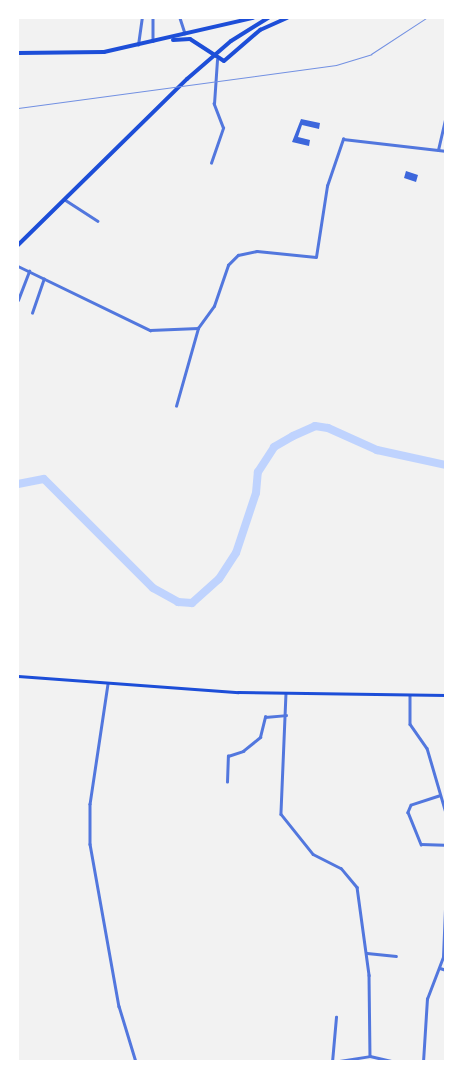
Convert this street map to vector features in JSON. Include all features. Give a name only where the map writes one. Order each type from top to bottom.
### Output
[{"type":"highway","points":[[18,53],[78,54],[156,42],[253,18]]},
{"type":"highway","points":[[18,245],[170,95],[254,24],[268,18]]},
{"type":"highway","points":[[156,42],[190,40],[217,60],[228,60],[260,30],[287,18]]},
{"type":"main road","points":[[18,676],[108,684],[286,693],[446,696]]},
{"type":"street","points":[[138,45],[142,18]]},
{"type":"street","points":[[153,18],[156,42]]},
{"type":"street","points":[[180,18],[186,34]]},
{"type":"street","points":[[211,163],[223,128],[214,104],[217,60]]},
{"type":"street","points":[[438,150],[446,115]]},
{"type":"street","points":[[176,406],[198,328],[214,306],[228,266],[238,255],[257,251],[309,259],[318,255],[327,186],[343,139],[446,152]]},
{"type":"street","points":[[64,200],[98,222]]},
{"type":"street","points":[[18,266],[150,330],[198,328]]},
{"type":"street","points":[[18,300],[29,271]]},
{"type":"street","points":[[32,313],[44,279]]},
{"type":"street","points":[[108,684],[90,804],[90,852],[119,1006],[136,1062]]},
{"type":"street","points":[[286,693],[282,819],[313,854],[341,868],[353,880],[361,898],[367,953],[370,1056]]},
{"type":"street","points":[[410,695],[410,724],[426,748],[446,812]]},
{"type":"street","points":[[227,782],[228,756],[243,752],[260,737],[265,717],[286,715]]},
{"type":"street","points":[[440,796],[411,805],[408,812],[421,844],[444,845]]},
{"type":"street","points":[[446,841],[444,845],[446,856]]},
{"type":"street","points":[[423,1062],[427,1000],[440,968],[446,885]]},
{"type":"street","points":[[367,953],[396,956]]},
{"type":"street","points":[[440,968],[446,970]]},
{"type":"street","points":[[332,1062],[336,1017]]},
{"type":"street","points":[[310,1062],[332,1062],[370,1056],[396,1062]]},
{"type":"building","points":[[301,119],[320,123],[319,129],[302,125],[298,137],[310,140],[309,146],[292,142]]},
{"type":"building","points":[[406,171],[418,175],[416,182],[404,178]]},
{"type":"waterway","points":[[18,484],[44,479],[153,588],[178,602],[192,603],[219,579],[236,553],[256,493],[258,472],[274,447],[293,436],[315,426],[328,428],[377,450],[446,465]]},
{"type":"railway","points":[[18,108],[336,65],[371,54],[426,18]]}]
